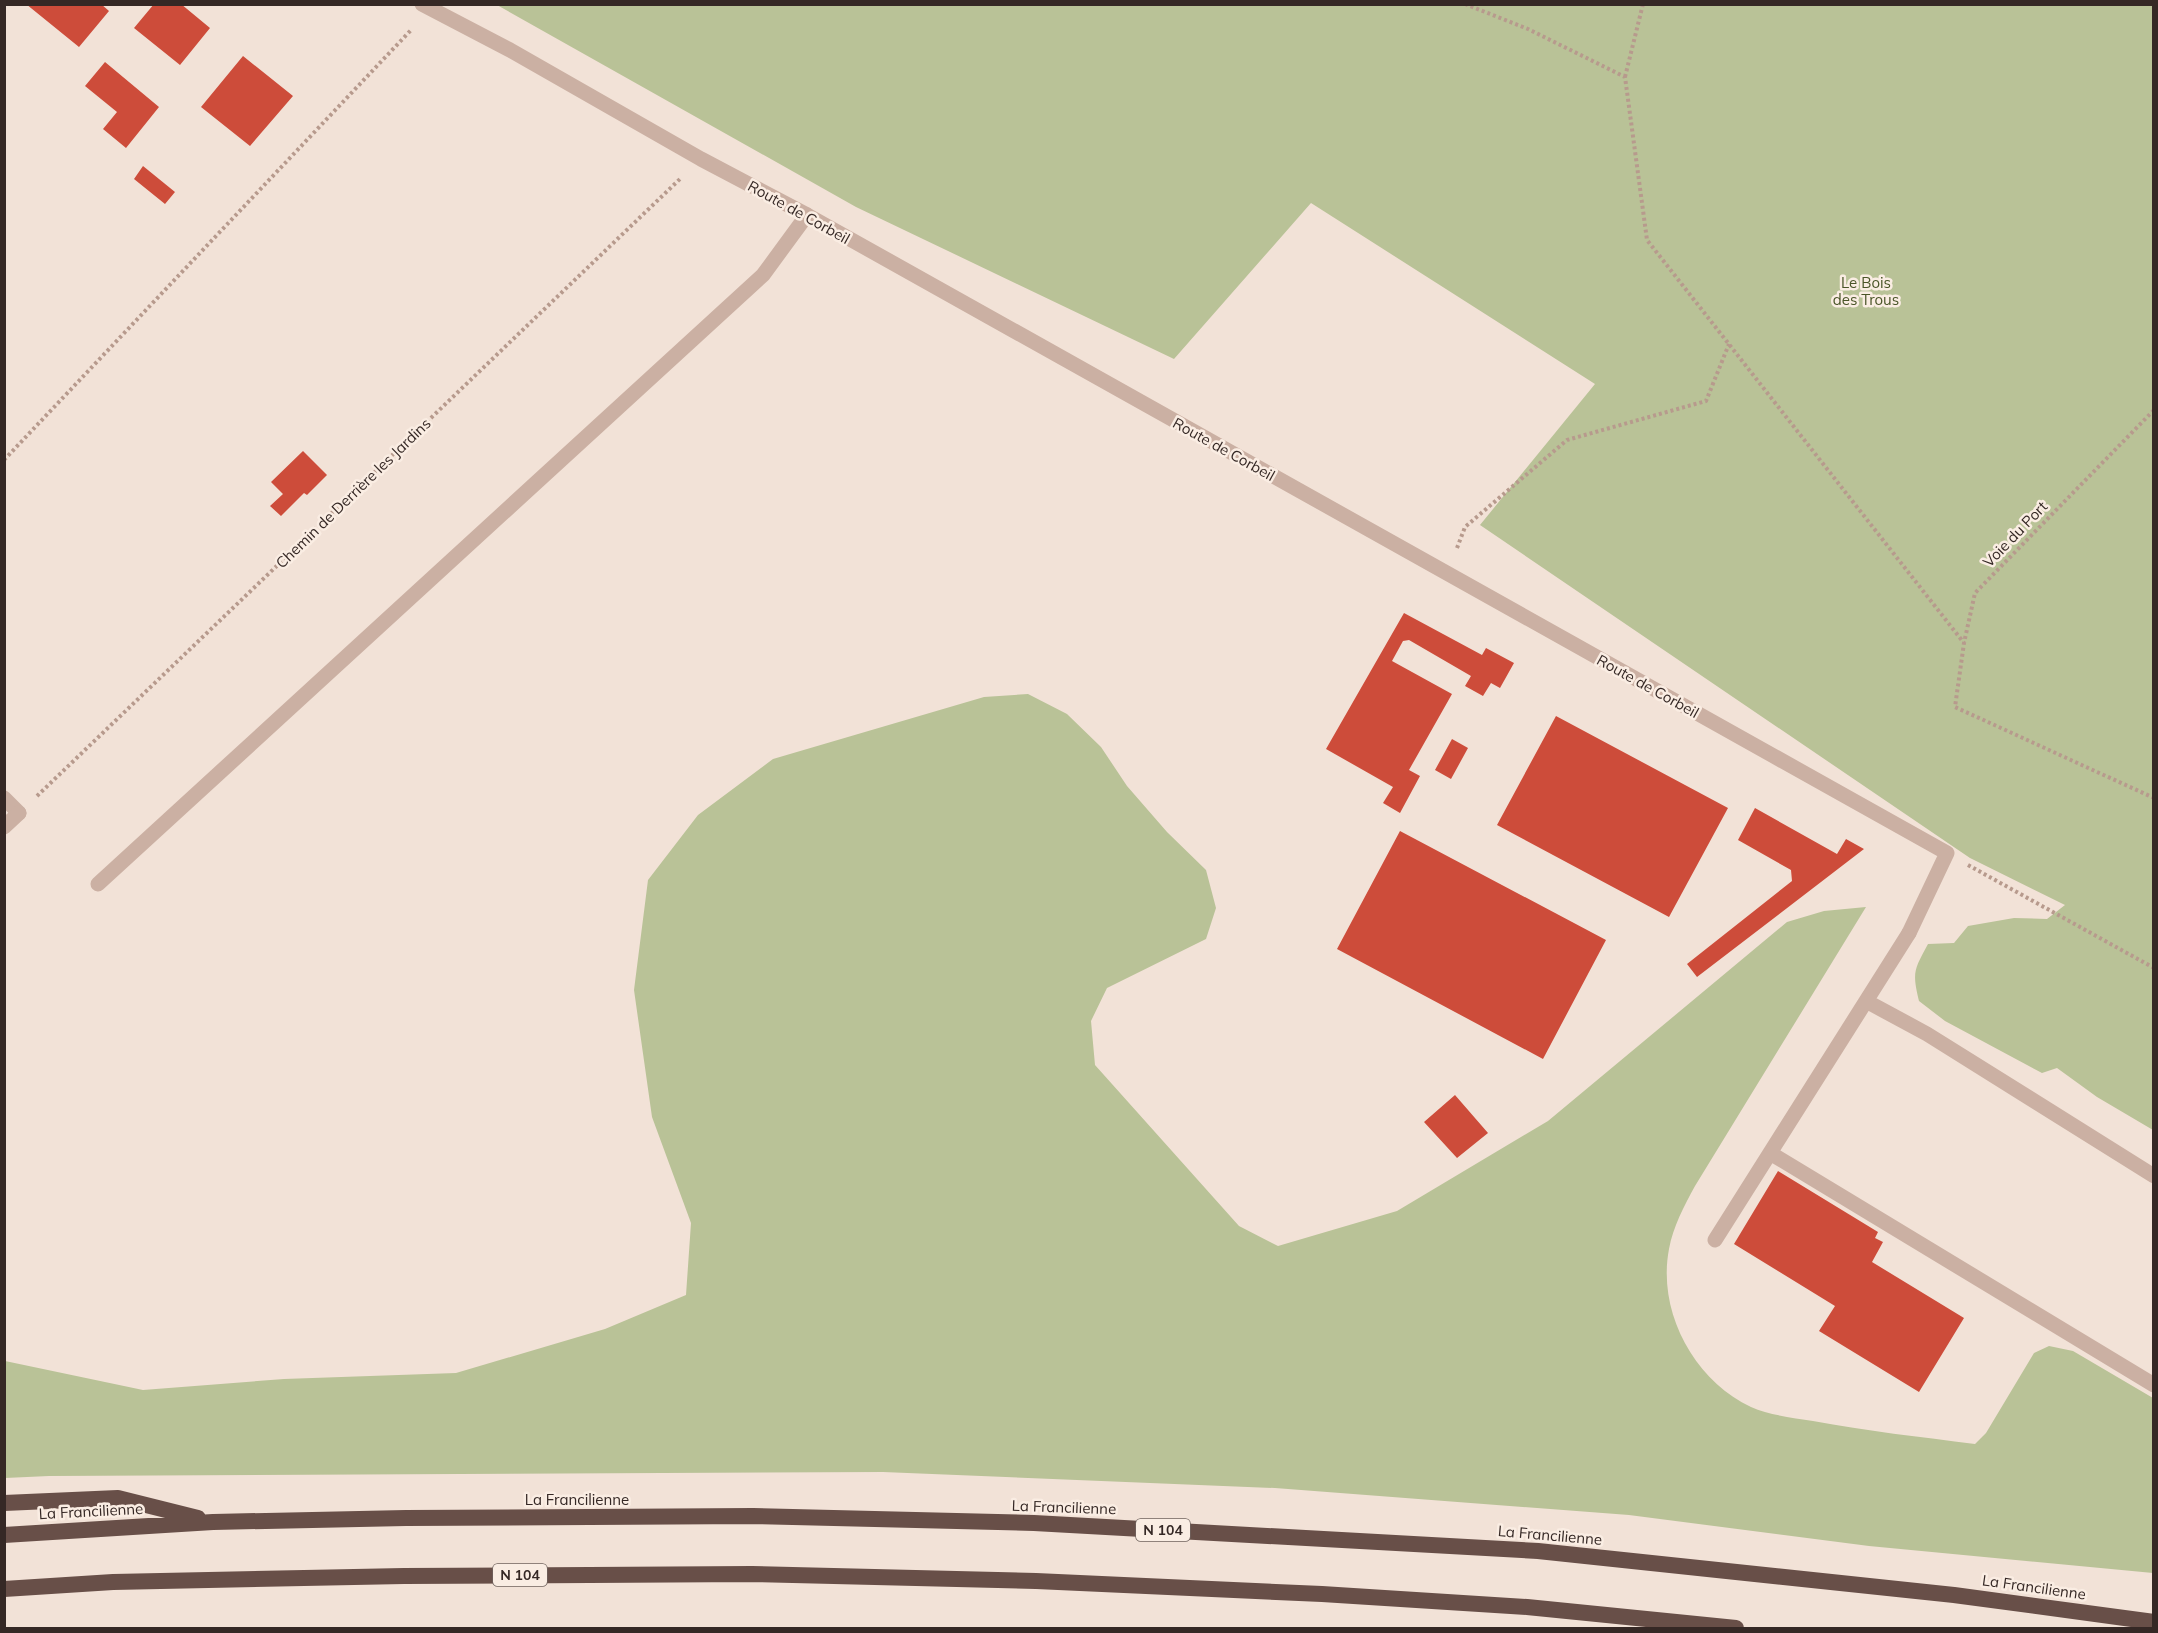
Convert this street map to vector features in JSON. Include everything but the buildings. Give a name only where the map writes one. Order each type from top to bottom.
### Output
[{"type":"highway","points":[[4,1503],[118,1498],[213,1522]]},
{"type":"highway","name":"La Francilienne","points":[[4,1535],[213,1522],[406,1518],[753,1516],[1034,1523],[1340,1538],[1560,1553],[1954,1595],[2154,1622]]},
{"type":"highway","name":"N 104","points":[[4,1589],[113,1582],[404,1575],[752,1574],[1036,1581],[1322,1594],[1527,1607],[1736,1629]]},
{"type":"street","name":"Route de Corbeil","points":[[427,7],[510,50],[701,159],[807,215],[1947,853]]},
{"type":"street","points":[[98,884],[763,274],[807,215]]},
{"type":"street","points":[[4,798],[19,813],[4,827]]},
{"type":"street","points":[[1715,1240],[1909,933],[1947,853]]},
{"type":"street","points":[[1866,1001],[1927,1034],[2154,1176]]},
{"type":"street","points":[[1770,1153],[2154,1385]]},
{"type":"path","points":[[1465,4],[1528,29],[1625,77]]},
{"type":"path","points":[[1643,4],[1625,77],[1647,240],[1964,643]]},
{"type":"path","points":[[4,460],[427,7]]},
{"type":"path","name":"Chemin de Derrière les Jardins","points":[[19,813],[701,159]]},
{"type":"path","points":[[1447,574],[1465,526],[1567,440],[1706,401],[1729,344]]},
{"type":"path","name":"Voie du Port","points":[[2154,410],[1975,593],[1964,643],[1955,707],[2154,798]]},
{"type":"path","points":[[1947,853],[2154,968]]},
{"type":"green space","name":"Le Bois des Trous","points":[[497,5],[2153,5],[2153,1130],[2097,1097],[2057,1068],[2042,1073],[1945,1021],[1919,1001],[1915,977],[1928,944],[1954,943],[1968,926],[2014,918],[2047,919],[2065,905],[1970,858],[1480,525],[1595,384],[1311,203],[1174,359],[856,207]]},
{"type":"green space","points":[[1028,694],[1067,714],[1101,747],[1127,786],[1167,832],[1206,870],[1216,908],[1206,939],[1107,988],[1091,1021],[1095,1065],[1239,1226],[1278,1246],[1397,1211],[1548,1121],[1787,922],[1824,911],[1866,907],[1695,1186],[1676,1225],[1669,1249],[1667,1273],[1669,1296],[1684,1342],[1712,1380],[1731,1395],[1765,1412],[1833,1425],[1975,1444],[1986,1433],[2034,1353],[2049,1346],[2073,1351],[2153,1398],[2153,1573],[1869,1546],[1629,1515],[1275,1488],[883,1472],[5,1478],[5,1361],[143,1390],[284,1379],[456,1373],[605,1329],[686,1295],[691,1223],[652,1117],[634,990],[648,880],[698,815],[773,759],[984,697]]}]
